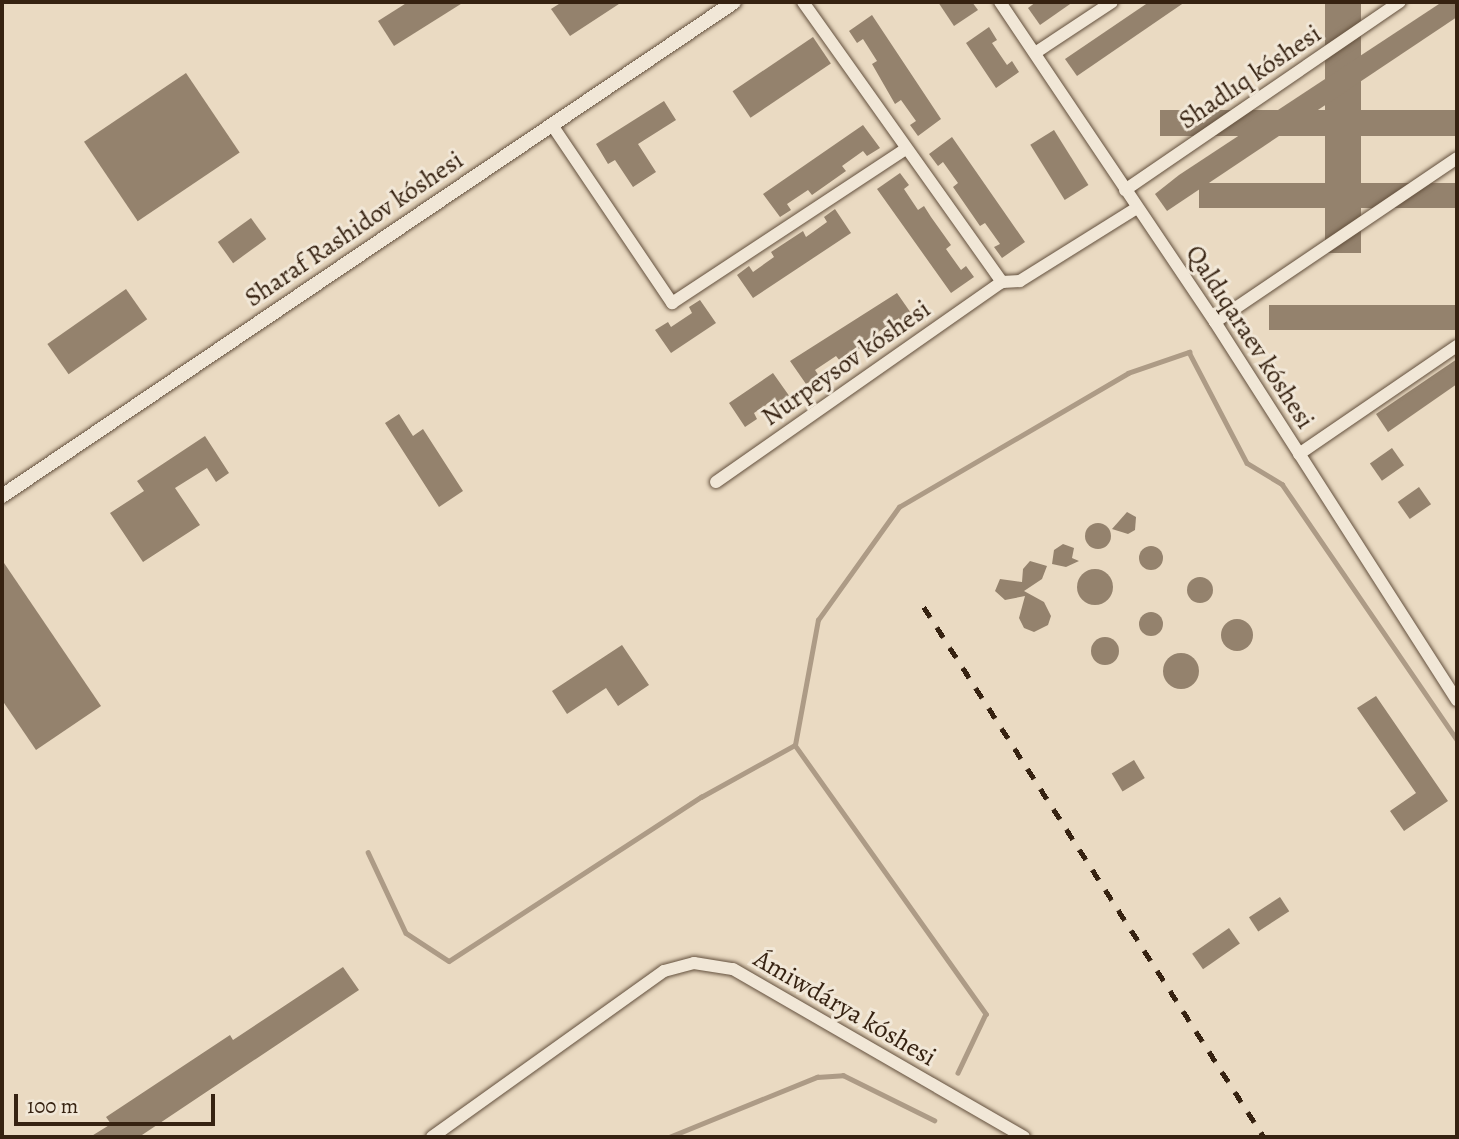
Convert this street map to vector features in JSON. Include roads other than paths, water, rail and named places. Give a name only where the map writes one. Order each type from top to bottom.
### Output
[{"type":"street","name":"Sharaf Rashidov kóshesi","points":[[2,496],[734,2]]},
{"type":"street","points":[[803,2],[904,150],[1002,282]]},
{"type":"street","name":"Qaldıqaraev kóshesi","points":[[1000,2],[1215,322],[1457,700]]},
{"type":"street","points":[[1035,53],[1112,2]]},
{"type":"street","name":"Shadlıq kóshesi","points":[[1125,190],[1400,2]]},
{"type":"street","points":[[552,125],[672,303],[904,150]]},
{"type":"street","points":[[1215,322],[1457,158]]},
{"type":"street","name":"Nurpeysov kóshesi","points":[[716,481],[1002,282],[1020,281],[1137,208]]},
{"type":"street","points":[[1299,454],[1457,346]]},
{"type":"street","name":"Ámiwdárya kóshesi","points":[[432,1137],[664,971],[694,962],[733,970],[1024,1137]]},
{"type":"waterway","points":[[368,852],[406,933],[449,961],[701,797],[795,745],[818,620],[899,507],[1128,373],[1189,352],[1247,463],[1282,484],[1457,740]]},
{"type":"waterway","points":[[795,745],[986,1014],[958,1073]]},
{"type":"waterway","points":[[669,1137],[817,1077],[843,1075],[934,1120]]},
{"type":"railway","points":[[924,607],[1264,1137]]}]
